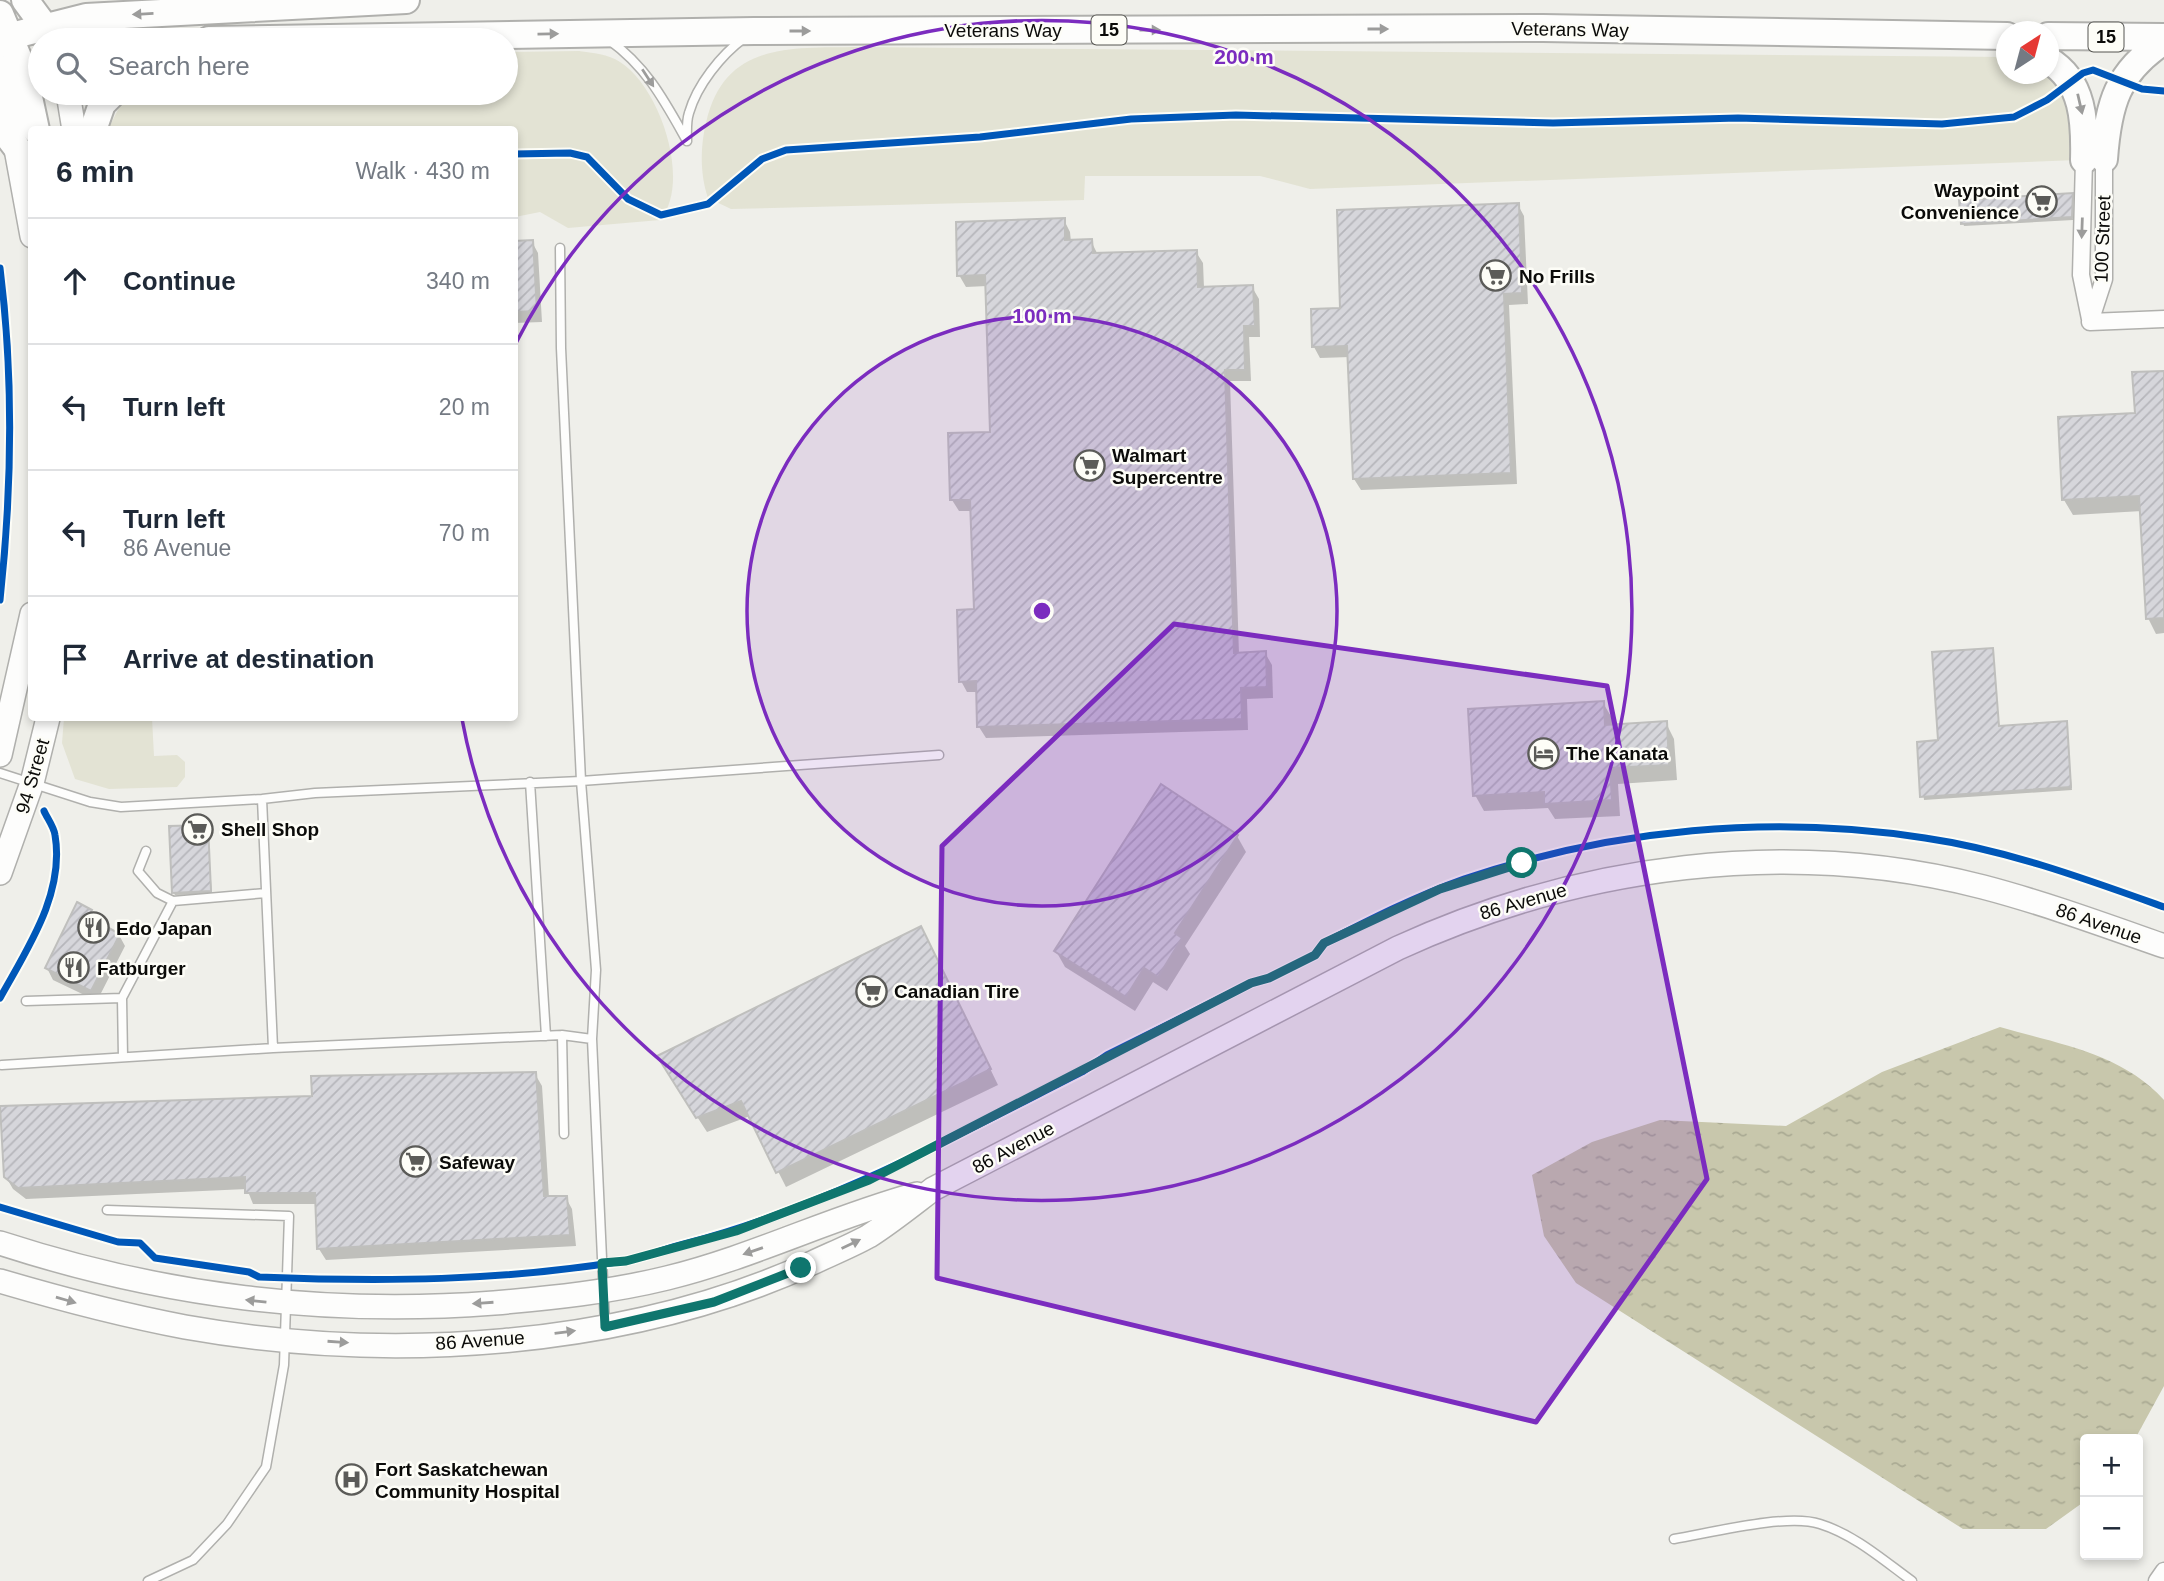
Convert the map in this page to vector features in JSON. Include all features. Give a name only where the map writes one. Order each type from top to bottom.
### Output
[{"type":"main road","points":[[25,0],[28,35]]},
{"type":"main road","points":[[51,28],[86,17],[407,0]]},
{"type":"main road","name":"Veterans Way","points":[[518,34],[1543,28],[1996,36]]},
{"type":"main road","points":[[1932,35],[1996,44]]},
{"type":"main road","name":"15","points":[[2059,36],[2164,39]]},
{"type":"main road","points":[[2094,160],[2121,81],[2141,56],[2164,39]]},
{"type":"main road","points":[[2059,71],[2076,89],[2094,160]]},
{"type":"main road","points":[[34,105],[36,126]]},
{"type":"main road","points":[[94,126],[102,105]]},
{"type":"main road","points":[[0,127],[17,148]]},
{"type":"street","points":[[28,35],[17,148],[28,213]]},
{"type":"street","points":[[70,105],[73,126]]},
{"type":"street","name":"100 Street","points":[[2090,322],[2081,275],[2094,160]]},
{"type":"street","name":"100 Street","points":[[2090,322],[2104,279],[2094,160]]},
{"type":"street","points":[[2090,322],[2164,319]]},
{"type":"street","name":"94 Street","points":[[0,755],[28,632]]},
{"type":"street","name":"94 Street","points":[[0,873],[32,783],[47,721]]},
{"type":"street","name":"86 Avenue","points":[[0,1281],[121,1314],[187,1327],[286,1339],[414,1345],[528,1337],[605,1327],[670,1314],[764,1284],[869,1236],[933,1189],[1421,937],[1501,905],[1618,877],[1750,862],[1860,866],[1981,886],[2047,905],[2164,946]]},
{"type":"street","name":"86 Avenue","points":[[0,1243],[74,1264],[199,1292],[287,1304],[355,1308],[448,1306],[603,1291],[713,1265],[872,1206],[933,1189]]},
{"type":"street","points":[[0,1228],[74,1264]]},
{"type":"street","points":[[2157,1581],[2164,1572]]},
{"type":"lane","points":[[598,33],[632,57],[643,69],[687,141],[688,115],[699,90],[721,58],[754,31]]},
{"type":"lane","points":[[560,248],[561,348],[581,781],[596,970],[592,1039],[605,1327]]},
{"type":"lane","points":[[0,773],[104,806],[581,781],[939,755]]},
{"type":"lane","points":[[530,782],[546,1036]]},
{"type":"lane","points":[[262,799],[273,1048]]},
{"type":"lane","points":[[146,851],[138,871],[157,893],[173,901],[266,893]]},
{"type":"lane","points":[[123,1057],[122,998],[173,901]]},
{"type":"lane","points":[[26,1001],[122,998]]},
{"type":"lane","points":[[2,1065],[273,1048],[562,1035],[592,1039]]},
{"type":"lane","points":[[562,1035],[564,1134]]},
{"type":"lane","points":[[107,1210],[289,1216],[282,1387],[266,1467],[227,1524],[194,1560],[148,1581]]},
{"type":"lane","points":[[1674,1539],[1786,1521],[1817,1523],[1856,1540],[1912,1581]]},
{"type":"highlighted area","points":[[1174,624],[1607,686],[1707,1179],[1536,1422],[937,1278],[942,846]]},
{"type":"shaded area","points":[[808,48],[1996,57],[1996,84],[2057,84],[2074,103],[2078,160],[1310,189],[1260,176],[1085,176],[1084,200],[731,209],[708,198],[702,170],[704,132],[715,97],[728,77],[744,64],[763,55]]},
{"type":"shaded area","points":[[579,51],[615,59],[635,74],[659,113],[672,160],[673,183],[669,203],[660,220],[568,228],[540,212],[518,216],[518,126],[110,126],[121,105],[518,105],[518,52]]},
{"type":"shaded area","points":[[64,721],[152,721],[154,756],[177,755],[185,762],[185,777],[177,787],[109,789],[75,779],[62,743]]},
{"type":"water","points":[[2000,1027],[2066,1045],[2109,1061],[2129,1071],[2164,1100],[2164,1386],[2138,1434],[2080,1434],[2080,1505],[2046,1529],[1963,1529],[1576,1283],[1544,1236],[1532,1175],[1592,1142],[1660,1120],[1786,1126],[1882,1072]]},
{"type":"building","points":[[2073,193],[2072,217],[1961,224],[1959,200]]},
{"type":"building","points":[[1519,203],[1522,293],[1504,294],[1511,473],[1353,479],[1347,346],[1312,347],[1311,309],[1340,308],[1337,210]]},
{"type":"building","name":"Walmart Supercentre","points":[[1065,218],[1065,240],[1092,239],[1093,253],[1197,250],[1198,287],[1253,285],[1255,326],[1244,326],[1245,370],[1225,370],[1234,653],[1266,651],[1267,687],[1241,688],[1242,719],[977,727],[976,681],[959,682],[957,610],[974,609],[970,500],[950,500],[948,433],[990,432],[985,275],[957,276],[956,222]]},
{"type":"building","points":[[533,240],[537,311],[518,312],[518,241]]},
{"type":"building","points":[[2164,371],[2164,618],[2146,619],[2139,496],[2062,500],[2058,417],[2135,413],[2132,372]]},
{"type":"building","points":[[1993,648],[1999,726],[2067,721],[2071,787],[1920,797],[1917,742],[1938,740],[1932,652]]},
{"type":"building","name":"The Kanata","points":[[1604,701],[1605,725],[1667,721],[1669,765],[1610,768],[1612,800],[1544,804],[1544,792],[1473,796],[1468,709]]},
{"type":"building","points":[[1161,784],[1238,835],[1175,933],[1182,938],[1158,977],[1144,968],[1126,997],[1054,951]]},
{"type":"building","points":[[208,825],[211,891],[172,893],[169,826]]},
{"type":"building","points":[[77,902],[92,910],[88,917],[120,934],[91,991],[45,968]]},
{"type":"building","name":"Canadian Tire","points":[[921,926],[991,1069],[776,1173],[741,1101],[696,1118],[657,1056]]},
{"type":"building","points":[[536,1072],[544,1196],[567,1196],[570,1235],[317,1249],[315,1193],[245,1193],[245,1177],[18,1188],[4,1177],[0,1106],[312,1096],[311,1076]]},
{"type":"cycle path","points":[[518,154],[570,153],[587,157],[628,199],[661,215],[708,204],[762,159],[786,150],[980,137],[1131,119],[1236,115],[1553,123],[1738,118],[1942,124],[2014,117],[2047,100],[2083,73],[2093,70],[2142,89],[2164,91]]},
{"type":"cycle path","points":[[0,268],[8,351],[10,434],[0,600]]},
{"type":"cycle path","points":[[0,998],[32,940],[49,900],[57,857],[55,835],[44,811]]},
{"type":"cycle path","points":[[0,1207],[118,1242],[140,1243],[155,1258],[249,1272],[259,1277],[351,1279],[487,1276],[631,1260],[788,1211],[888,1169],[1082,1072],[1107,1055],[1251,983],[1269,978],[1315,955],[1324,943],[1428,893],[1520,862],[1634,838],[1750,827],[1809,827],[1925,838],[2016,858],[2164,907]]},
{"type":"place","name":"Waypoint Convenience","points":[[2042,201]]},
{"type":"place","name":"No Frills","points":[[1496,276]]},
{"type":"place","name":"Walmart Supercentre","points":[[1089,466]]},
{"type":"place","name":"The Kanata","points":[[1543,753]]},
{"type":"place","name":"Shell Shop","points":[[198,829]]},
{"type":"place","name":"Edo Japan","points":[[93,928]]},
{"type":"place","name":"Fatburger","points":[[74,968]]},
{"type":"place","name":"Canadian Tire","points":[[871,991]]},
{"type":"place","name":"Safeway","points":[[416,1162]]},
{"type":"place","name":"Fort Saskatchewan Community Hospital","points":[[352,1480]]},
{"type":"route","points":[[801,1268],[714,1302],[605,1327],[602,1263],[626,1261],[736,1231],[869,1180],[1082,1072],[1107,1055],[1259,979],[1269,978],[1315,955],[1324,943],[1352,928],[1464,879],[1522,863]]}]
